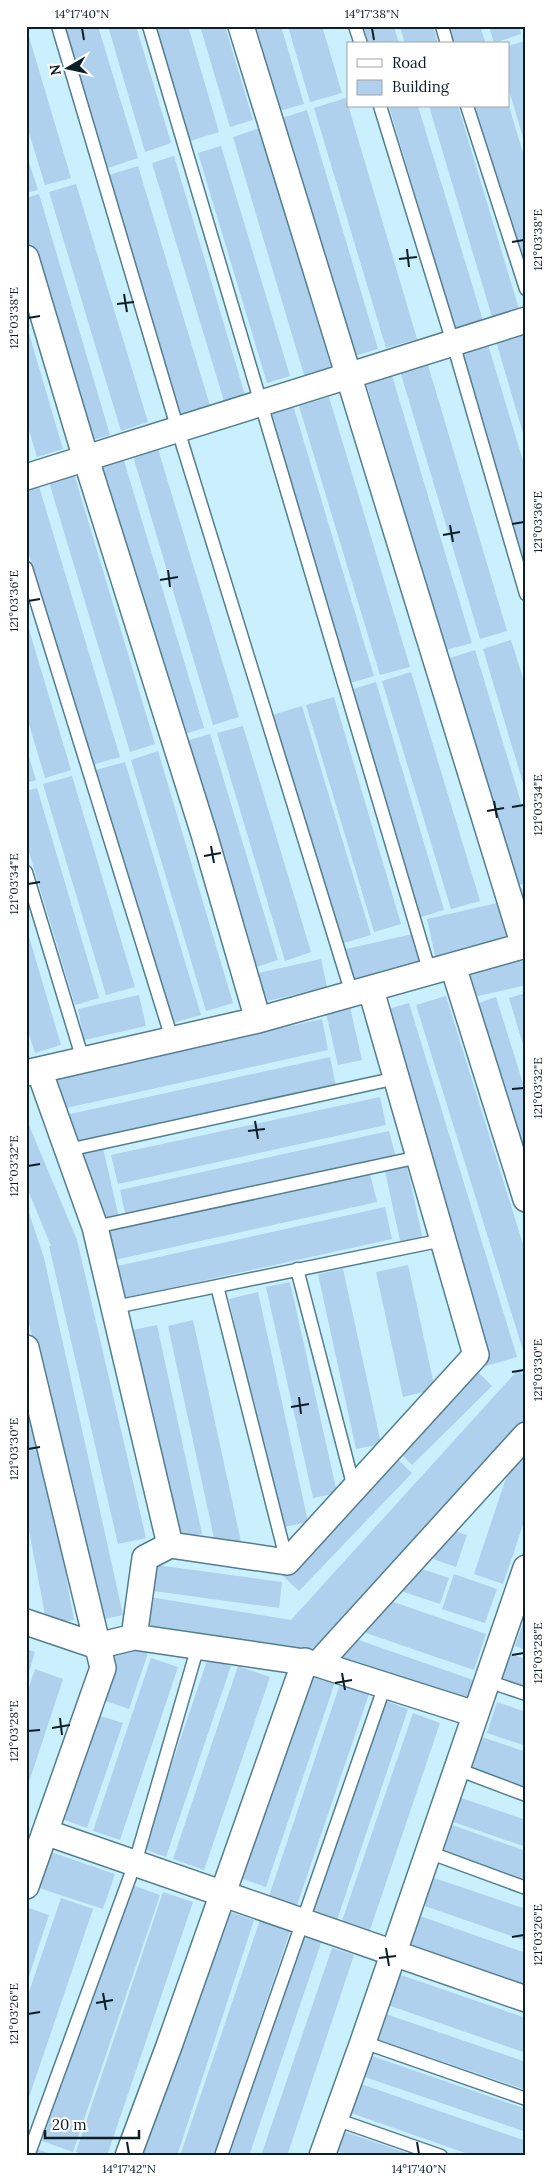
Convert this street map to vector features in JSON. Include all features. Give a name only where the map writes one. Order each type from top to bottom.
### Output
[{"type":"street","points":[[170,1545],[95,1227],[68,1150],[33,1071],[258,1020],[525,945],[241,26]]},
{"type":"street","points":[[26,258],[86,458],[204,834],[258,1020]]},
{"type":"street","points":[[26,477],[526,320]]},
{"type":"street","points":[[441,969],[526,1199]]},
{"type":"street","points":[[134,1637],[145,1558],[170,1545],[287,1562],[476,1354],[396,1078],[362,992]]},
{"type":"street","points":[[26,1348],[103,1668],[26,1886]]},
{"type":"street","points":[[128,2156],[223,1894],[311,1662],[526,1435]]},
{"type":"street","points":[[322,2156],[475,1714],[520,1602],[526,1568]]},
{"type":"street","points":[[26,1622],[97,1646],[134,1637],[311,1662],[475,1714]]},
{"type":"street","points":[[45,1832],[526,1999]]},
{"type":"lane","points":[[58,26],[178,430],[362,992]]},
{"type":"lane","points":[[149,26],[262,404],[441,969]]},
{"type":"lane","points":[[355,26],[360,42]]},
{"type":"lane","points":[[442,26],[446,42]]},
{"type":"lane","points":[[381,108],[453,343],[526,594]]},
{"type":"lane","points":[[468,108],[526,289]]},
{"type":"lane","points":[[26,568],[172,1040]]},
{"type":"lane","points":[[26,872],[83,1060]]},
{"type":"lane","points":[[68,1150],[396,1078]]},
{"type":"lane","points":[[95,1227],[419,1157]]},
{"type":"lane","points":[[114,1306],[443,1240]]},
{"type":"lane","points":[[298,1269],[354,1488]]},
{"type":"lane","points":[[217,1286],[287,1562]]},
{"type":"lane","points":[[28,2156],[135,1863],[198,1646]]},
{"type":"lane","points":[[487,1681],[526,1694]]},
{"type":"lane","points":[[222,2156],[385,1685]]},
{"type":"lane","points":[[457,1769],[526,1795]]},
{"type":"lane","points":[[428,1852],[526,1888]]},
{"type":"lane","points":[[363,2042],[526,2098]]},
{"type":"lane","points":[[335,2119],[441,2156]]},
{"type":"building","points":[[65,26],[98,26],[138,158],[108,168]]},
{"type":"building","points":[[108,26],[136,26],[171,143],[145,152]]},
{"type":"building","points":[[156,26],[188,26],[219,132],[190,141]]},
{"type":"building","points":[[200,26],[225,26],[253,120],[230,127]]},
{"type":"building","points":[[246,26],[281,26],[304,104],[272,113]]},
{"type":"building","points":[[288,26],[322,26],[342,93],[310,102]]},
{"type":"building","points":[[361,26],[394,26],[398,42],[366,42]]},
{"type":"building","points":[[400,26],[433,26],[437,42],[404,42]]},
{"type":"building","points":[[447,26],[480,26],[485,42],[451,42]]},
{"type":"building","points":[[489,26],[519,26],[521,34],[494,42]]},
{"type":"building","points":[[27,30],[71,178],[45,185],[26,123]]},
{"type":"building","points":[[525,41],[526,44],[525,144],[510,94],[510,45]]},
{"type":"building","points":[[346,98],[347,108],[349,108],[417,339],[386,348],[314,108]]},
{"type":"building","points":[[390,108],[419,108],[484,324],[456,332]]},
{"type":"building","points":[[430,108],[459,108],[519,309],[492,317]]},
{"type":"building","points":[[476,108],[510,108],[526,163],[526,276]]},
{"type":"building","points":[[307,110],[378,349],[351,357],[279,119]]},
{"type":"building","points":[[260,128],[331,367],[304,375],[233,137]]},
{"type":"building","points":[[221,146],[290,376],[267,383],[198,153]]},
{"type":"building","points":[[26,153],[38,190],[26,193]]},
{"type":"building","points":[[174,156],[245,395],[224,401],[152,163]]},
{"type":"building","points":[[138,166],[210,406],[181,414],[109,175]]},
{"type":"building","points":[[76,184],[148,422],[121,431],[49,192]]},
{"type":"building","points":[[39,194],[110,435],[85,442],[26,246],[26,198]]},
{"type":"building","points":[[27,327],[63,449],[37,457],[26,420]]},
{"type":"building","points":[[524,333],[526,338],[525,440],[496,341]]},
{"type":"building","points":[[487,341],[526,471],[526,568],[460,349]]},
{"type":"building","points":[[425,355],[507,631],[480,639],[398,364]]},
{"type":"building","points":[[390,369],[472,643],[446,650],[364,376]]},
{"type":"building","points":[[329,397],[410,667],[380,675],[299,406]]},
{"type":"building","points":[[293,405],[374,676],[350,683],[269,413]]},
{"type":"building","points":[[158,449],[239,717],[213,725],[133,456]]},
{"type":"building","points":[[122,454],[204,728],[179,736],[97,462]]},
{"type":"building","points":[[74,474],[155,744],[130,752],[49,482]]},
{"type":"building","points":[[38,483],[120,757],[92,765],[26,544],[26,486]]},
{"type":"building","points":[[27,623],[71,770],[45,778],[26,714]]},
{"type":"building","points":[[511,640],[526,688],[525,790],[483,649]]},
{"type":"building","points":[[475,650],[526,819],[526,883],[515,886],[447,659]]},
{"type":"building","points":[[411,672],[480,901],[451,909],[382,681]]},
{"type":"building","points":[[376,682],[444,910],[418,918],[350,690]]},
{"type":"building","points":[[334,697],[401,924],[374,932],[306,705]]},
{"type":"building","points":[[302,706],[371,935],[340,944],[272,715]]},
{"type":"building","points":[[243,726],[311,952],[285,961],[217,733]]},
{"type":"building","points":[[210,734],[278,960],[247,970],[179,743]]},
{"type":"building","points":[[26,748],[36,780],[26,783]]},
{"type":"building","points":[[158,751],[233,1003],[206,1011],[131,760]]},
{"type":"building","points":[[125,762],[201,1015],[172,1023],[96,770]]},
{"type":"building","points":[[72,776],[135,987],[106,995],[43,784]]},
{"type":"building","points":[[37,788],[99,998],[75,1005],[26,842],[26,791]]},
{"type":"building","points":[[526,888],[526,929],[514,890]]},
{"type":"building","points":[[502,902],[511,943],[436,960],[427,919]]},
{"type":"building","points":[[27,930],[61,1045],[35,1053],[26,1025]]},
{"type":"building","points":[[413,934],[421,970],[354,984],[346,949]]},
{"type":"building","points":[[321,959],[327,987],[255,1004],[249,975]]},
{"type":"building","points":[[526,960],[526,985],[465,999],[459,975]]},
{"type":"building","points":[[526,993],[526,1051],[525,1051],[509,998]]},
{"type":"building","points":[[139,995],[146,1026],[84,1040],[78,1009]]},
{"type":"building","points":[[446,996],[526,1254],[526,1360],[416,1005]]},
{"type":"building","points":[[496,997],[526,1093],[526,1185],[470,1006]]},
{"type":"building","points":[[409,1003],[517,1357],[486,1366],[378,1012]]},
{"type":"building","points":[[350,1007],[362,1060],[338,1065],[326,1013]]},
{"type":"building","points":[[322,1019],[328,1050],[57,1110],[50,1079]]},
{"type":"building","points":[[330,1057],[336,1086],[68,1145],[61,1116]]},
{"type":"building","points":[[380,1097],[386,1125],[118,1184],[111,1155]]},
{"type":"building","points":[[26,1118],[77,1240],[146,1538],[118,1544],[49,1246],[51,1246],[26,1185]]},
{"type":"building","points":[[389,1131],[396,1158],[126,1218],[120,1190]]},
{"type":"building","points":[[103,1148],[119,1218],[98,1223],[82,1152]]},
{"type":"building","points":[[407,1166],[423,1240],[401,1245],[385,1171]]},
{"type":"building","points":[[370,1174],[377,1202],[110,1261],[104,1232]]},
{"type":"building","points":[[27,1207],[44,1258],[123,1615],[95,1621],[26,1310]]},
{"type":"building","points":[[385,1207],[392,1239],[120,1299],[113,1267]]},
{"type":"building","points":[[408,1265],[435,1389],[403,1397],[376,1272]]},
{"type":"building","points":[[343,1269],[381,1444],[356,1449],[318,1274]]},
{"type":"building","points":[[290,1282],[337,1493],[313,1498],[266,1287]]},
{"type":"building","points":[[258,1292],[308,1522],[279,1528],[229,1299]]},
{"type":"building","points":[[193,1320],[241,1542],[216,1547],[168,1326]]},
{"type":"building","points":[[157,1325],[202,1534],[174,1540],[128,1331]]},
{"type":"building","points":[[474,1368],[492,1386],[412,1465],[394,1447]]},
{"type":"building","points":[[518,1370],[526,1377],[526,1418],[306,1658],[138,1625],[143,1596],[291,1620]]},
{"type":"building","points":[[33,1395],[74,1620],[47,1625],[26,1515],[26,1396]]},
{"type":"building","points":[[516,1448],[526,1452],[526,1516],[503,1584],[474,1574]]},
{"type":"building","points":[[393,1455],[412,1473],[299,1591],[281,1574]]},
{"type":"building","points":[[443,1527],[467,1535],[456,1567],[433,1559]]},
{"type":"building","points":[[150,1564],[282,1582],[279,1608],[146,1590]]},
{"type":"building","points":[[410,1565],[449,1578],[440,1604],[401,1591]]},
{"type":"building","points":[[454,1574],[497,1589],[485,1623],[442,1609]]},
{"type":"building","points":[[379,1597],[486,1634],[474,1670],[366,1633]]},
{"type":"building","points":[[526,1615],[526,1650],[515,1646]]},
{"type":"building","points":[[347,1636],[476,1681],[467,1708],[337,1663]]},
{"type":"building","points":[[119,1644],[148,1653],[129,1709],[100,1699]]},
{"type":"building","points":[[26,1649],[35,1652],[27,1678],[26,1678]]},
{"type":"building","points":[[509,1653],[526,1659],[526,1688],[501,1679]]},
{"type":"building","points":[[151,1658],[178,1667],[120,1840],[93,1831]]},
{"type":"building","points":[[208,1658],[231,1666],[166,1857],[143,1849]]},
{"type":"building","points":[[238,1666],[270,1677],[204,1870],[173,1859]]},
{"type":"building","points":[[35,1669],[63,1679],[27,1788],[26,1696]]},
{"type":"building","points":[[307,1670],[336,1679],[266,1887],[237,1877]]},
{"type":"building","points":[[340,1684],[369,1694],[297,1905],[269,1896]]},
{"type":"building","points":[[384,1700],[408,1709],[337,1920],[313,1912]]},
{"type":"building","points":[[497,1702],[526,1712],[526,1746],[487,1733]]},
{"type":"building","points":[[413,1713],[440,1723],[370,1930],[342,1921]]},
{"type":"building","points":[[94,1714],[123,1723],[87,1828],[59,1818]]},
{"type":"building","points":[[482,1737],[526,1752],[526,1787],[471,1768]]},
{"type":"building","points":[[461,1798],[526,1820],[526,1847],[453,1822]]},
{"type":"building","points":[[452,1825],[526,1851],[526,1884],[442,1855]]},
{"type":"building","points":[[42,1849],[115,1874],[103,1909],[30,1885]]},
{"type":"building","points":[[428,1876],[526,1909],[526,1941],[419,1904]]},
{"type":"building","points":[[129,1884],[160,1895],[73,2152],[42,2141]]},
{"type":"building","points":[[163,1892],[193,1902],[107,2156],[87,2156],[76,2152]]},
{"type":"building","points":[[61,1898],[93,1909],[26,2106],[26,2001]]},
{"type":"building","points":[[26,1907],[49,1915],[27,1982],[26,1982]]},
{"type":"building","points":[[221,1909],[254,1920],[177,2156],[141,2156]]},
{"type":"building","points":[[417,1915],[526,1953],[526,1990],[406,1949]]},
{"type":"building","points":[[260,1920],[290,1931],[214,2156],[180,2156]]},
{"type":"building","points":[[301,1936],[321,1943],[249,2156],[227,2156]]},
{"type":"building","points":[[332,1948],[354,1955],[287,2156],[261,2156]]},
{"type":"building","points":[[395,1973],[526,2018],[526,2053],[385,2004]]},
{"type":"building","points":[[377,2011],[526,2062],[526,2090],[368,2036]]},
{"type":"building","points":[[369,2055],[526,2109],[526,2132],[362,2076]]},
{"type":"building","points":[[358,2083],[526,2141],[526,2156],[474,2156],[348,2112]]},
{"type":"building","points":[[339,2130],[413,2156],[351,2156],[332,2149]]},
{"type":"building","points":[[36,2149],[55,2155],[55,2156],[34,2156]]}]
